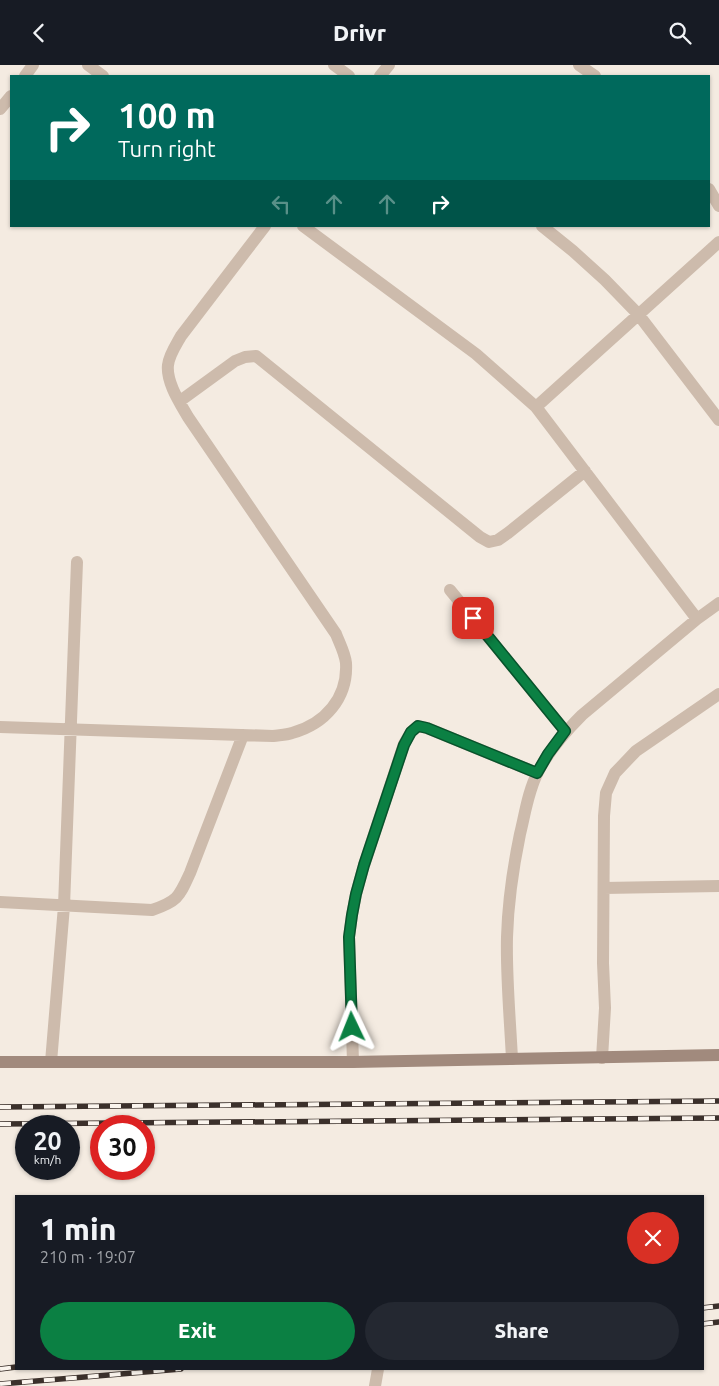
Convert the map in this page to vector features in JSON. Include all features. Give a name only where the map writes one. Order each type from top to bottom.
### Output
[{"type":"main road","points":[[0,1062],[353,1062],[719,1055]]},
{"type":"street","points":[[88,65],[102,75]]},
{"type":"street","points":[[334,65],[348,75]]},
{"type":"street","points":[[381,75],[389,65]]},
{"type":"street","points":[[579,65],[594,75]]},
{"type":"street","points":[[0,109],[10,97]]},
{"type":"street","points":[[710,191],[719,206]]},
{"type":"street","points":[[0,727],[273,736],[292,734],[311,726],[327,715],[341,695],[346,661],[336,633],[188,417],[170,383],[168,365],[181,336],[264,227]]},
{"type":"street","points":[[304,227],[476,354],[536,407],[697,619]]},
{"type":"street","points":[[543,227],[599,274],[638,314],[719,420]]},
{"type":"street","points":[[536,407],[719,242]]},
{"type":"street","points":[[180,401],[235,361],[245,357],[256,356],[489,543],[498,540],[508,533],[585,471]]},
{"type":"street","points":[[51,1062],[64,906],[77,562]]},
{"type":"street","points":[[450,590],[565,731]]},
{"type":"street","points":[[512,1059],[507,937],[509,907],[513,871],[526,805],[537,773],[565,731],[582,715],[697,619],[719,603]]},
{"type":"street","points":[[602,1058],[605,1008],[603,963],[604,816],[606,793],[615,773],[636,751],[719,694]]},
{"type":"street","points":[[353,1062],[349,937],[352,915],[364,865],[404,745],[411,732],[418,726],[427,728],[537,773]]},
{"type":"street","points":[[0,902],[152,910],[169,904],[180,894],[190,873],[243,735]]},
{"type":"street","points":[[604,889],[719,885]]},
{"type":"street","points":[[375,1386],[378,1370]]},
{"type":"railway","points":[[0,1107],[719,1101]]},
{"type":"railway","points":[[0,1124],[719,1118]]},
{"type":"railway","points":[[704,1308],[719,1306]]},
{"type":"railway","points":[[704,1324],[719,1322]]},
{"type":"railway","points":[[0,1369],[15,1367]]},
{"type":"railway","points":[[0,1384],[169,1370]]},
{"type":"route","points":[[352,1027],[349,937],[356,894],[404,745],[411,732],[418,726],[427,728],[537,773],[565,731],[473,618]]}]
